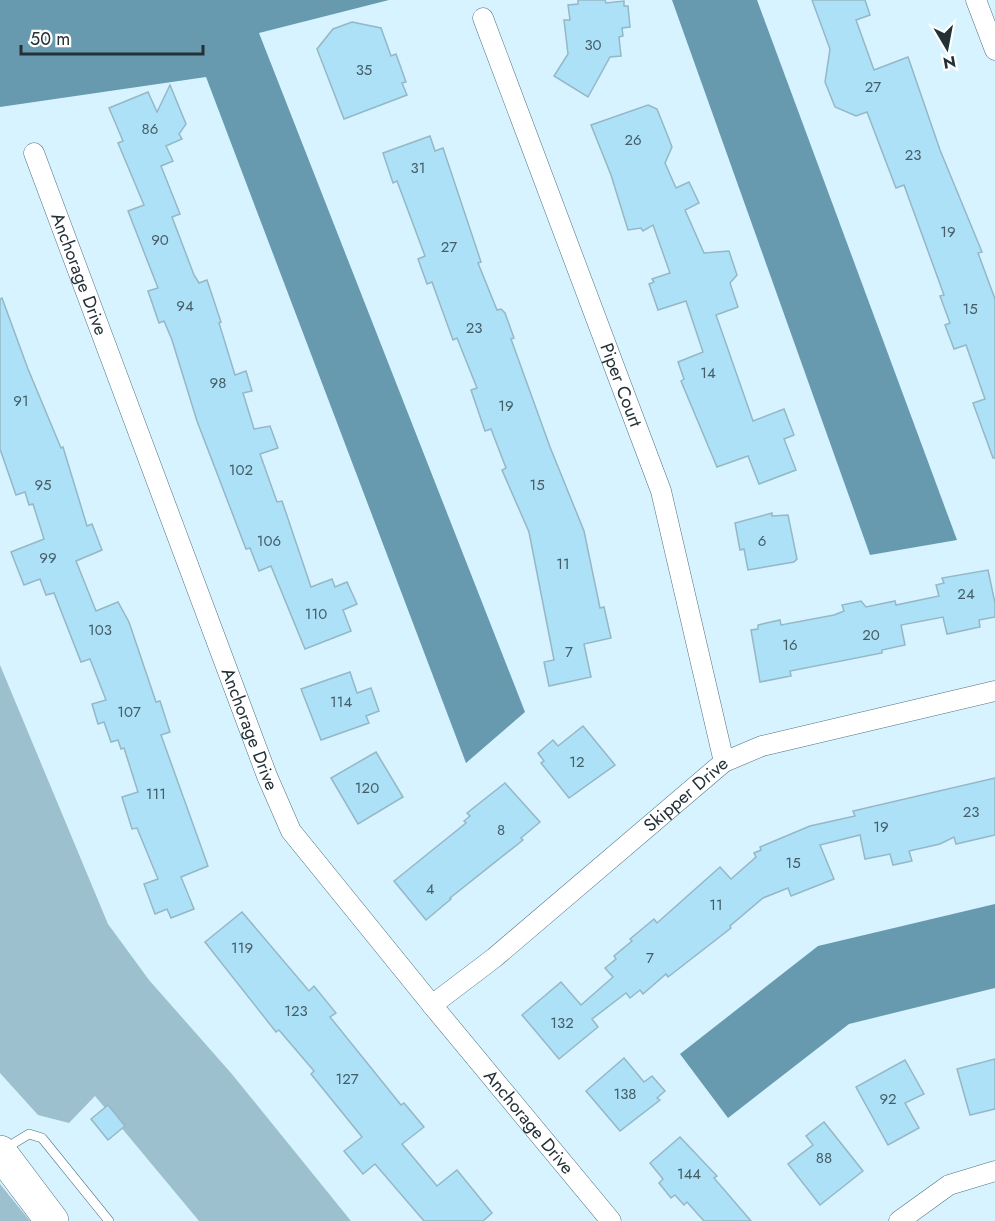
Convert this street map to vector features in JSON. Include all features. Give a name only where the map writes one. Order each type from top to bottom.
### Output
[{"type":"highway","points":[[0,1152],[52,1221]]},
{"type":"street","points":[[976,0],[995,50]]},
{"type":"street","name":"Piper Court","points":[[483,18],[661,491],[724,762]]},
{"type":"street","name":"Anchorage Drive","points":[[34,153],[267,776],[291,831],[611,1221]]},
{"type":"street","name":"Skipper Drive","points":[[432,1005],[494,958],[724,762],[762,746],[995,691]]},
{"type":"street","points":[[899,1221],[949,1185],[995,1171]]},
{"type":"lane","points":[[0,1152],[29,1134],[42,1138],[109,1221]]},
{"type":"shaded area","points":[[0,0],[389,0],[259,33],[525,712],[466,763],[206,77],[0,107]]},
{"type":"shaded area","points":[[672,0],[757,0],[957,540],[870,555]]},
{"type":"shaded area","points":[[0,665],[108,924],[149,980],[231,1073],[351,1221],[199,1221],[95,1096],[69,1123],[38,1115],[0,1073]]},
{"type":"shaded area","points":[[995,904],[995,988],[849,1024],[728,1118],[680,1054],[818,946]]},
{"type":"shaded area","points":[[0,1184],[30,1221],[0,1221]]},
{"type":"building","points":[[578,0],[605,0],[606,3],[624,1],[624,6],[628,6],[630,27],[622,28],[623,36],[619,37],[621,56],[610,57],[588,97],[554,76],[568,54],[564,20],[570,20],[568,5],[578,4]]},
{"type":"building","points":[[812,0],[865,0],[870,15],[856,20],[874,70],[908,57],[940,150],[982,252],[978,253],[995,299],[995,458],[993,458],[973,403],[985,399],[966,345],[954,349],[945,325],[950,323],[940,296],[944,295],[904,185],[896,188],[867,112],[856,116],[835,107],[825,82],[830,49]]},
{"type":"building","points":[[352,22],[381,28],[391,56],[396,54],[406,82],[402,83],[407,95],[344,119],[317,49],[333,29]]},
{"type":"building","points":[[170,85],[186,124],[179,134],[182,139],[166,146],[173,161],[161,166],[180,214],[172,217],[194,275],[199,283],[207,280],[235,375],[246,371],[252,391],[243,393],[254,429],[270,426],[278,448],[260,454],[277,502],[282,501],[311,587],[332,579],[335,587],[347,582],[357,604],[343,610],[351,631],[305,649],[271,566],[259,571],[250,548],[246,549],[197,421],[172,340],[164,321],[159,323],[148,291],[158,288],[128,211],[144,205],[118,143],[123,141],[109,108],[148,92],[157,112]]},
{"type":"building","points":[[648,105],[657,109],[672,147],[665,163],[676,188],[689,182],[699,203],[685,210],[704,253],[729,251],[737,275],[730,283],[738,307],[716,315],[753,421],[784,409],[794,435],[784,439],[796,470],[759,484],[748,456],[717,467],[681,381],[684,379],[678,362],[703,352],[686,301],[658,310],[649,284],[654,282],[652,279],[670,273],[653,225],[643,231],[641,228],[628,230],[611,175],[591,125]]},
{"type":"building","points":[[430,136],[435,151],[443,148],[481,262],[478,263],[497,310],[501,309],[505,313],[514,338],[511,339],[550,447],[584,531],[600,608],[604,607],[611,638],[584,644],[591,677],[549,686],[544,662],[554,660],[529,532],[502,470],[506,468],[491,429],[485,431],[471,390],[477,388],[457,338],[453,340],[432,282],[427,284],[418,259],[425,256],[397,181],[393,183],[383,153]]},
{"type":"building","points":[[2,298],[28,369],[61,448],[63,447],[87,526],[92,524],[102,550],[76,561],[96,611],[118,602],[129,622],[156,702],[160,701],[170,732],[161,735],[208,866],[181,877],[194,909],[171,918],[167,909],[155,914],[144,884],[158,879],[137,828],[132,829],[122,797],[138,792],[124,748],[121,749],[118,740],[111,742],[104,722],[98,724],[92,704],[106,700],[90,659],[81,662],[54,593],[46,595],[40,579],[24,585],[11,552],[44,539],[33,504],[29,505],[25,492],[16,495],[0,449],[0,299]]},
{"type":"building","points":[[772,513],[772,516],[788,515],[797,559],[794,562],[748,570],[744,549],[740,550],[735,523]]},
{"type":"building","points":[[988,570],[995,603],[995,617],[979,620],[980,627],[947,634],[943,617],[901,625],[905,645],[882,650],[882,653],[790,671],[791,676],[760,682],[751,630],[758,629],[758,625],[780,620],[781,625],[834,615],[844,611],[842,605],[861,601],[866,607],[895,601],[896,605],[939,596],[936,585],[944,583],[942,578]]},
{"type":"building","points":[[350,672],[357,693],[371,688],[379,711],[366,716],[369,723],[321,740],[301,689]]},
{"type":"building","points":[[583,726],[615,765],[569,798],[541,763],[544,761],[538,753],[553,740],[558,746]]},
{"type":"building","points":[[376,752],[403,797],[358,824],[331,778]]},
{"type":"building","points":[[995,778],[995,835],[956,844],[954,837],[940,844],[909,851],[912,861],[893,865],[890,854],[865,859],[860,835],[820,845],[834,879],[791,896],[788,888],[763,898],[730,926],[731,928],[668,977],[666,974],[643,994],[640,990],[630,998],[626,993],[592,1019],[598,1027],[559,1059],[522,1015],[561,982],[581,1005],[613,977],[605,968],[616,959],[614,956],[632,941],[630,939],[654,919],[657,923],[720,867],[731,879],[756,857],[754,853],[761,850],[760,847],[810,826],[855,816],[853,811]]},
{"type":"building","points":[[505,783],[540,822],[521,838],[523,840],[426,920],[394,881],[466,823],[464,821],[470,816],[467,813]]},
{"type":"building","points":[[242,912],[309,991],[314,986],[336,1013],[330,1017],[401,1105],[404,1103],[424,1127],[402,1144],[437,1186],[457,1170],[492,1213],[483,1221],[424,1221],[375,1164],[363,1174],[344,1151],[362,1137],[311,1074],[314,1071],[279,1030],[276,1032],[205,942]]},
{"type":"building","points":[[624,1058],[644,1082],[652,1076],[665,1091],[657,1098],[660,1100],[620,1131],[586,1091]]},
{"type":"building","points":[[995,1059],[995,1109],[970,1115],[957,1069]]},
{"type":"building","points":[[905,1060],[924,1094],[905,1103],[919,1128],[888,1145],[856,1087]]},
{"type":"building","points":[[108,1105],[125,1126],[108,1140],[91,1119]]},
{"type":"building","points":[[824,1122],[863,1171],[820,1205],[788,1164],[813,1145],[806,1136]]},
{"type":"building","points":[[680,1137],[717,1176],[714,1178],[751,1221],[704,1221],[687,1202],[684,1205],[675,1195],[671,1198],[659,1183],[663,1179],[650,1163]]}]
